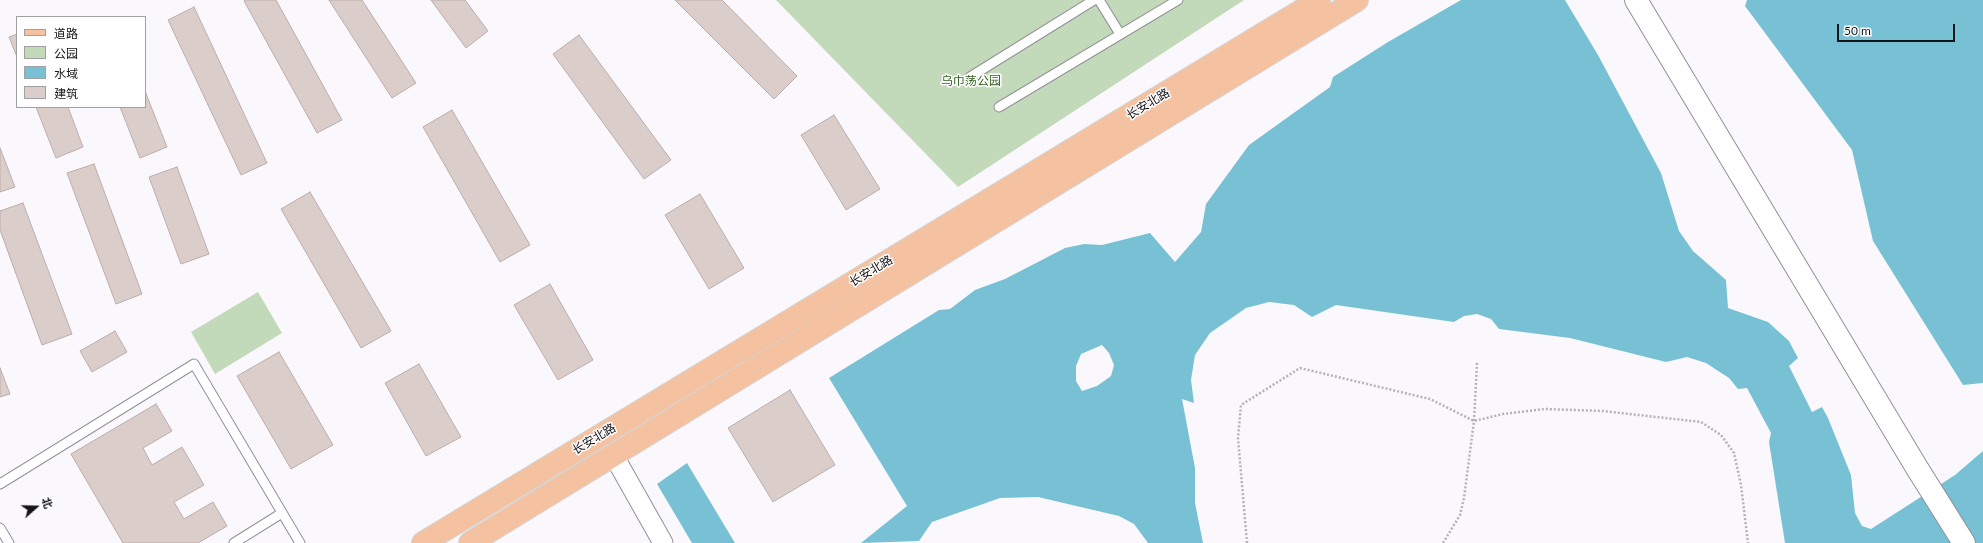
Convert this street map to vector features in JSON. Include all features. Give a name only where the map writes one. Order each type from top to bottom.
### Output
[{"type":"main road","name":"长安北路","points":[[423,543],[1316,9],[1357,0]]},
{"type":"main road","points":[[1636,0],[1917,468],[1964,543]]},
{"type":"main road","name":"长安北路","points":[[470,543],[614,456],[1316,9]]},
{"type":"street","points":[[614,456],[663,543]]},
{"type":"lane","points":[[970,77],[1094,0]]},
{"type":"lane","points":[[1099,0],[1120,34]]},
{"type":"lane","points":[[999,108],[1178,0]]},
{"type":"lane","points":[[0,484],[194,364],[300,543]]},
{"type":"lane","points":[[234,543],[282,513]]},
{"type":"lane","points":[[0,528],[9,543]]},
{"type":"path","points":[[1443,543],[1460,514],[1474,421],[1477,363]]},
{"type":"path","points":[[1247,543],[1238,438],[1241,405],[1300,368],[1430,398],[1474,421],[1503,414],[1545,409],[1603,411],[1701,422],[1721,435],[1734,453],[1741,485],[1748,543]]},
{"type":"green space","name":"乌巾荡公园","points":[[776,0],[1244,0],[958,187]]},
{"type":"green space","points":[[258,292],[282,333],[215,374],[191,332]]},
{"type":"water","points":[[1461,0],[1565,0],[1598,55],[1661,173],[1679,231],[1693,251],[1726,280],[1728,308],[1768,322],[1789,341],[1798,358],[1789,366],[1812,412],[1822,407],[1828,418],[1851,475],[1855,513],[1862,526],[1871,529],[1955,475],[1983,451],[1983,543],[1785,543],[1769,442],[1771,433],[1747,388],[1738,389],[1729,378],[1706,363],[1687,357],[1666,362],[1570,338],[1499,329],[1491,319],[1477,314],[1464,316],[1454,322],[1336,305],[1312,317],[1294,305],[1269,302],[1246,308],[1210,333],[1195,355],[1191,380],[1194,403],[1182,399],[1195,468],[1195,503],[1203,543],[1148,543],[1134,524],[1119,516],[1038,497],[1000,498],[932,522],[919,541],[861,543],[907,506],[829,378],[939,310],[950,309],[975,290],[1005,279],[1065,248],[1084,244],[1102,245],[1150,233],[1175,262],[1201,232],[1206,204],[1249,145],[1330,87],[1333,77],[1388,42]],"holes":[[[1102,345],[1109,353],[1114,365],[1111,376],[1097,386],[1082,391],[1076,381],[1076,366],[1081,354]]]},
{"type":"water","points":[[1747,0],[1983,0],[1983,383],[1963,385],[1873,241],[1852,150],[1745,6]]},
{"type":"water","points":[[687,463],[735,543],[692,543],[657,484]]},
{"type":"building","points":[[276,0],[342,120],[317,133],[244,1]]},
{"type":"building","points":[[329,0],[362,0],[416,83],[392,98]]},
{"type":"building","points":[[431,0],[465,0],[488,31],[466,48]]},
{"type":"building","points":[[675,0],[722,0],[797,76],[774,99]]},
{"type":"building","points":[[194,7],[267,163],[241,175],[168,20]]},
{"type":"building","points":[[16,34],[16,54],[9,37]]},
{"type":"building","points":[[579,35],[671,160],[644,179],[553,54]]},
{"type":"building","points":[[146,94],[167,147],[140,158],[120,108],[146,108]]},
{"type":"building","points":[[36,108],[68,108],[83,147],[56,158]]},
{"type":"building","points":[[452,110],[530,245],[500,262],[423,127]]},
{"type":"building","points":[[834,115],[880,189],[846,210],[801,135]]},
{"type":"building","points":[[0,148],[15,187],[0,192]]},
{"type":"building","points":[[94,164],[142,294],[116,304],[67,173]]},
{"type":"building","points":[[177,167],[209,254],[181,264],[149,177]]},
{"type":"building","points":[[310,192],[391,331],[361,348],[281,209]]},
{"type":"building","points":[[700,194],[744,268],[709,289],[665,215]]},
{"type":"building","points":[[23,203],[72,334],[42,345],[0,230],[0,211]]},
{"type":"building","points":[[550,284],[593,360],[558,380],[514,305]]},
{"type":"building","points":[[115,331],[127,352],[92,372],[80,351]]},
{"type":"building","points":[[279,352],[333,445],[291,469],[237,376]]},
{"type":"building","points":[[419,364],[461,437],[426,456],[385,383]]},
{"type":"building","points":[[0,368],[10,394],[0,397]]},
{"type":"building","points":[[790,390],[835,465],[773,502],[728,428]]},
{"type":"building","points":[[156,404],[172,431],[143,448],[152,465],[182,447],[204,485],[174,502],[184,519],[213,502],[227,526],[198,543],[123,543],[71,454]]}]
